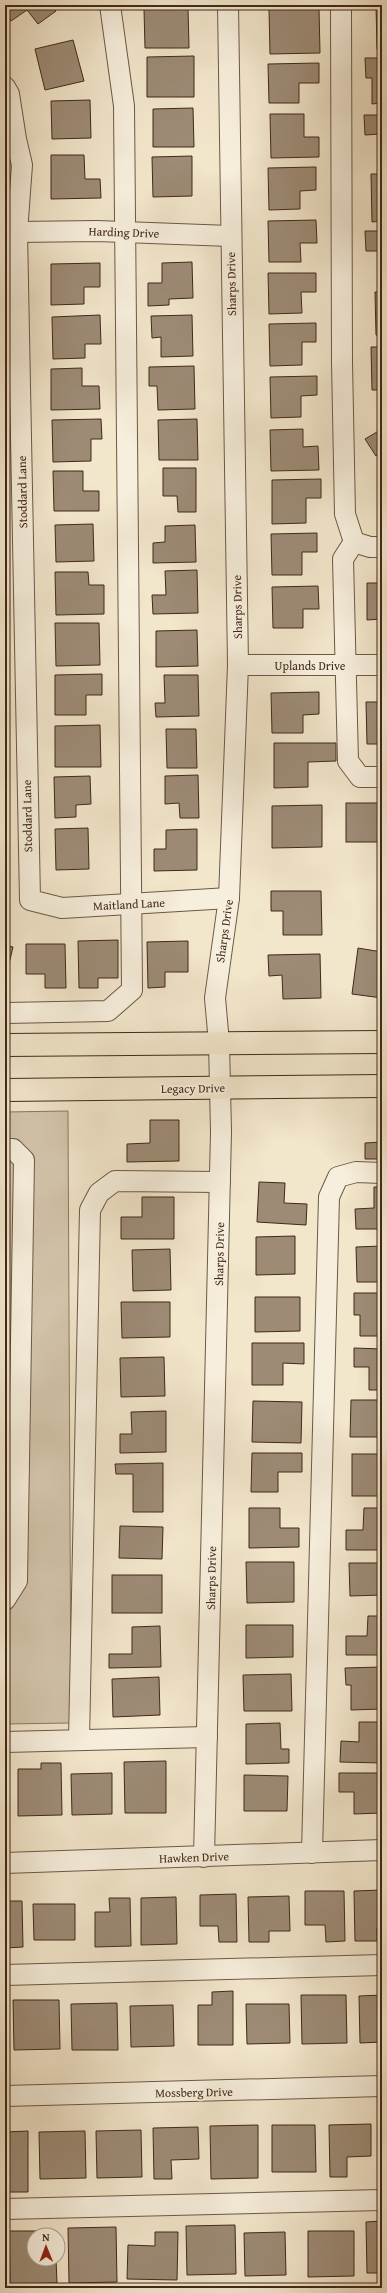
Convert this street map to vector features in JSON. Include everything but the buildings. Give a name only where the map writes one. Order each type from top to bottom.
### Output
[{"type":"main road","points":[[5,1045],[382,1042]]},
{"type":"main road","name":"Legacy Drive","points":[[5,1090],[382,1086]]},
{"type":"street","points":[[5,1013],[108,1011],[132,990],[132,904],[130,876],[129,494],[124,232],[124,106],[110,5]]},
{"type":"street","name":"Sharps Drive","points":[[204,1856],[220,1182],[219,1043],[215,998],[229,898],[238,665],[230,236],[228,5]]},
{"type":"street","points":[[341,5],[342,362],[345,498],[346,514],[354,542]]},
{"type":"street","name":"Stoddard Lane","points":[[5,87],[9,94],[12,152],[22,165],[17,232],[30,900]]},
{"type":"street","name":"Harding Drive","points":[[17,232],[124,232],[230,236]]},
{"type":"street","points":[[354,542],[370,547],[382,547]]},
{"type":"street","points":[[354,542],[342,559],[348,761],[360,777],[382,777]]},
{"type":"street","name":"Uplands Drive","points":[[238,665],[382,665]]},
{"type":"street","name":"Maitland Lane","points":[[30,900],[62,908],[229,898]]},
{"type":"street","points":[[5,1149],[13,1149],[24,1160],[17,1580],[5,1600]]},
{"type":"street","points":[[312,1852],[329,1197],[338,1177],[356,1172],[382,1173]]},
{"type":"street","points":[[79,1740],[90,1210],[99,1193],[116,1181],[220,1182]]},
{"type":"street","points":[[5,1742],[207,1737]]},
{"type":"street","name":"Hawken Drive","points":[[5,1863],[382,1850]]},
{"type":"street","points":[[5,1975],[382,1965]]},
{"type":"street","name":"Mossberg Drive","points":[[5,2096],[382,2086]]},
{"type":"street","points":[[5,2209],[382,2200]]},
{"type":"shaded area","points":[[68,1111],[71,1723],[5,1724],[5,1112]]}]
